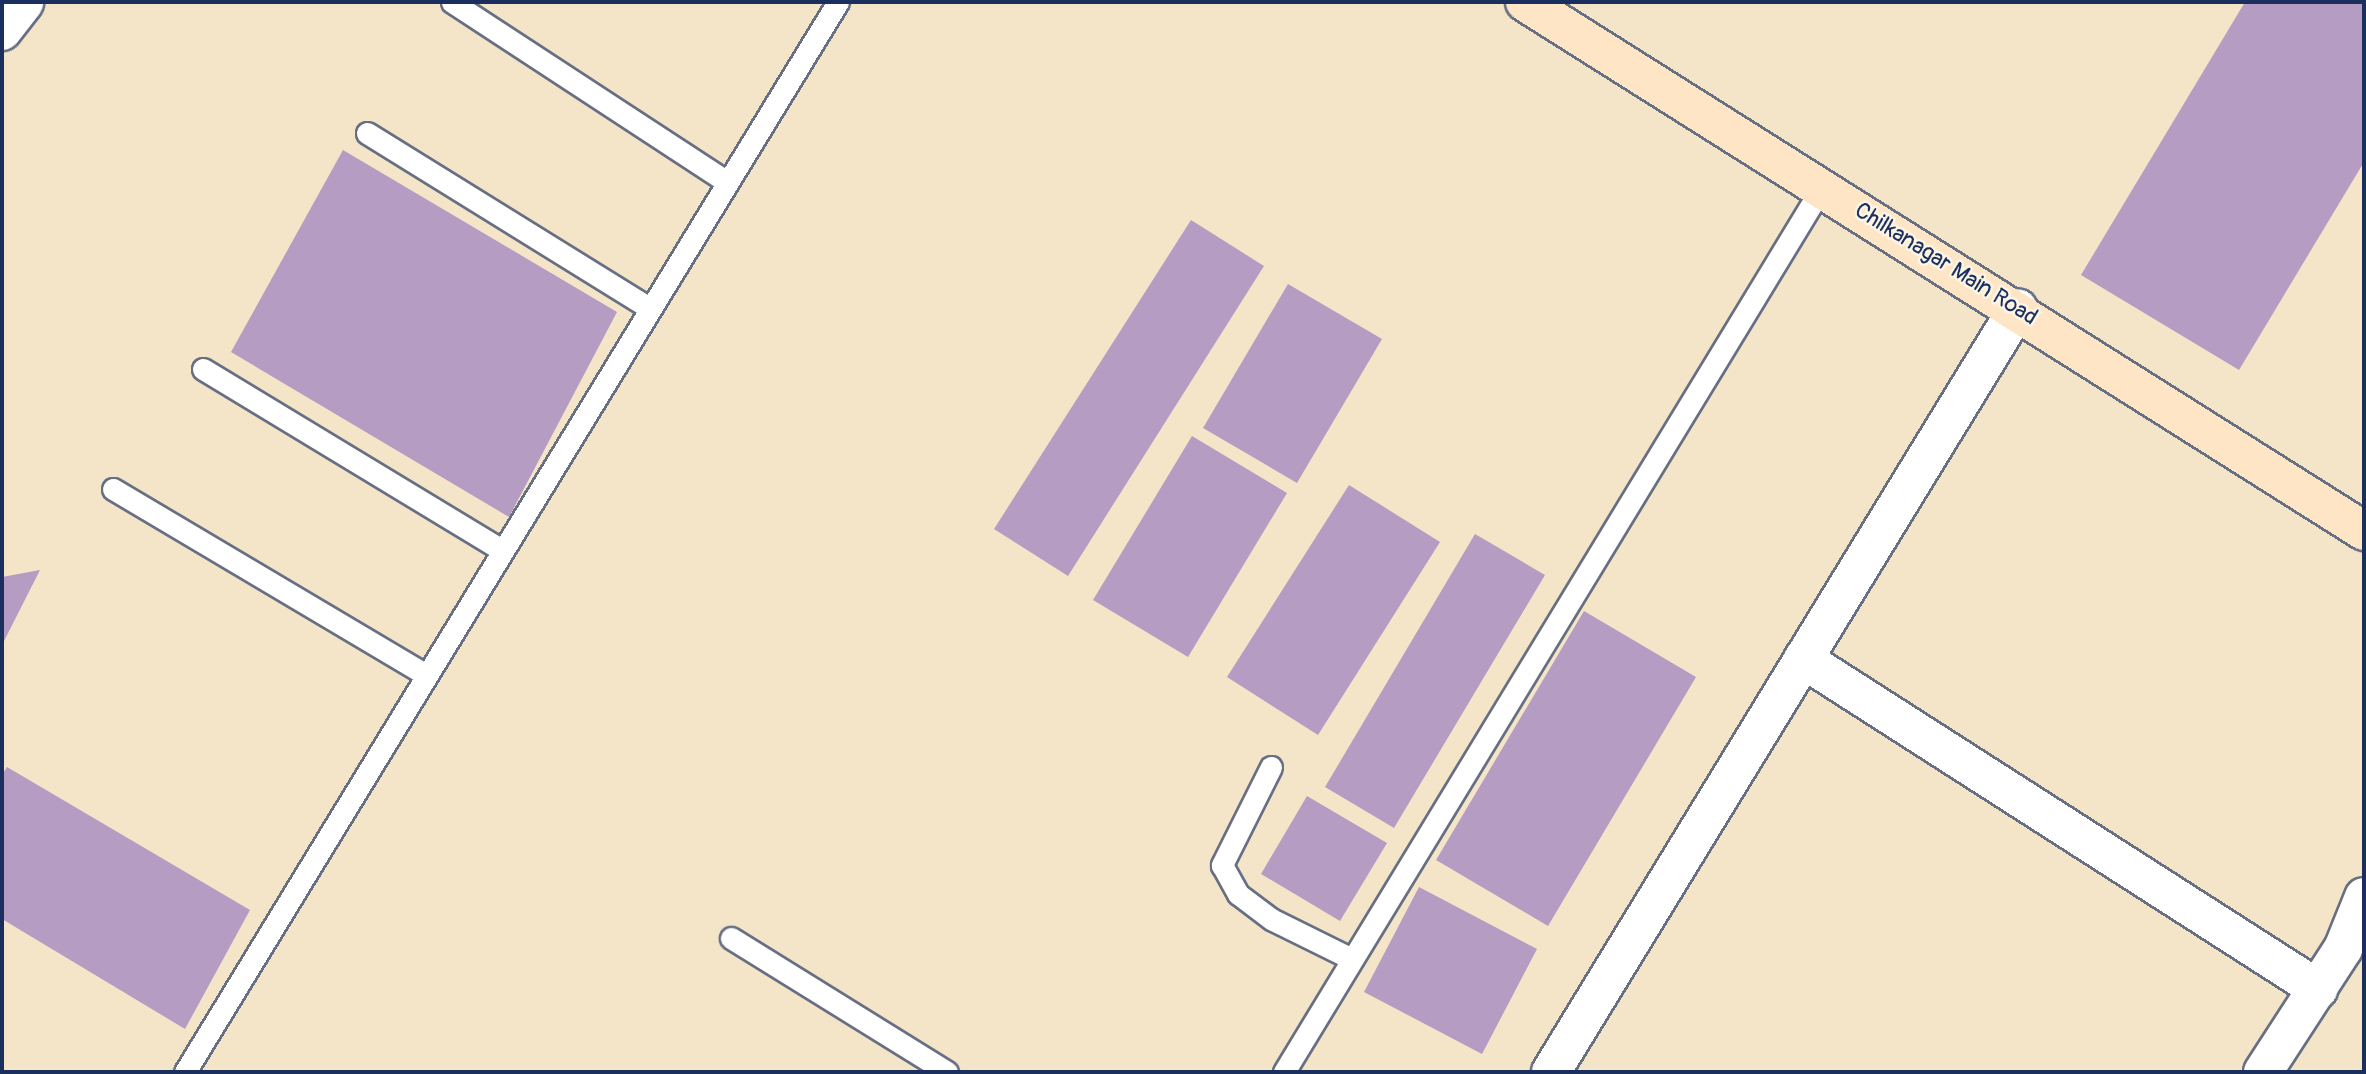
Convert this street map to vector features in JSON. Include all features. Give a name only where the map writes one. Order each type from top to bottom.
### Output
[{"type":"main road","name":"Chilkanagar Main Road","points":[[1525,2],[2018,309],[2364,531]]},
{"type":"street","points":[[2,31],[24,3]]},
{"type":"street","points":[[1551,1072],[2018,309]]},
{"type":"street","points":[[1803,659],[2318,989]]},
{"type":"street","points":[[2263,1072],[2318,989],[2354,955],[2364,897]]},
{"type":"lane","points":[[452,2],[727,182]]},
{"type":"lane","points":[[185,1072],[500,549],[838,2]]},
{"type":"lane","points":[[367,133],[649,308]]},
{"type":"lane","points":[[1284,1072],[1822,187]]},
{"type":"lane","points":[[203,369],[500,549]]},
{"type":"lane","points":[[113,489],[424,674]]},
{"type":"lane","points":[[1271,767],[1222,865],[1238,894],[1271,919],[1352,960]]},
{"type":"lane","points":[[731,938],[947,1072]]},
{"type":"building","points":[[2245,2],[2364,2],[2364,162],[2239,370],[2081,275]]},
{"type":"building","points":[[343,150],[617,312],[509,517],[231,352]]},
{"type":"building","points":[[1191,220],[1264,266],[1068,576],[994,529]]},
{"type":"building","points":[[1288,284],[1382,339],[1297,483],[1203,428]]},
{"type":"building","points":[[1192,436],[1287,493],[1188,657],[1093,600]]},
{"type":"building","points":[[1349,485],[1440,542],[1318,735],[1227,677]]},
{"type":"building","points":[[1475,534],[1545,575],[1394,828],[1325,787]]},
{"type":"building","points":[[40,570],[2,645],[2,577]]},
{"type":"building","points":[[1584,611],[1696,677],[1548,926],[1436,860]]},
{"type":"building","points":[[7,767],[250,910],[185,1029],[2,919],[2,775]]},
{"type":"building","points":[[1307,796],[1387,843],[1340,921],[1261,874]]},
{"type":"building","points":[[1419,887],[1537,949],[1482,1054],[1364,992]]}]
